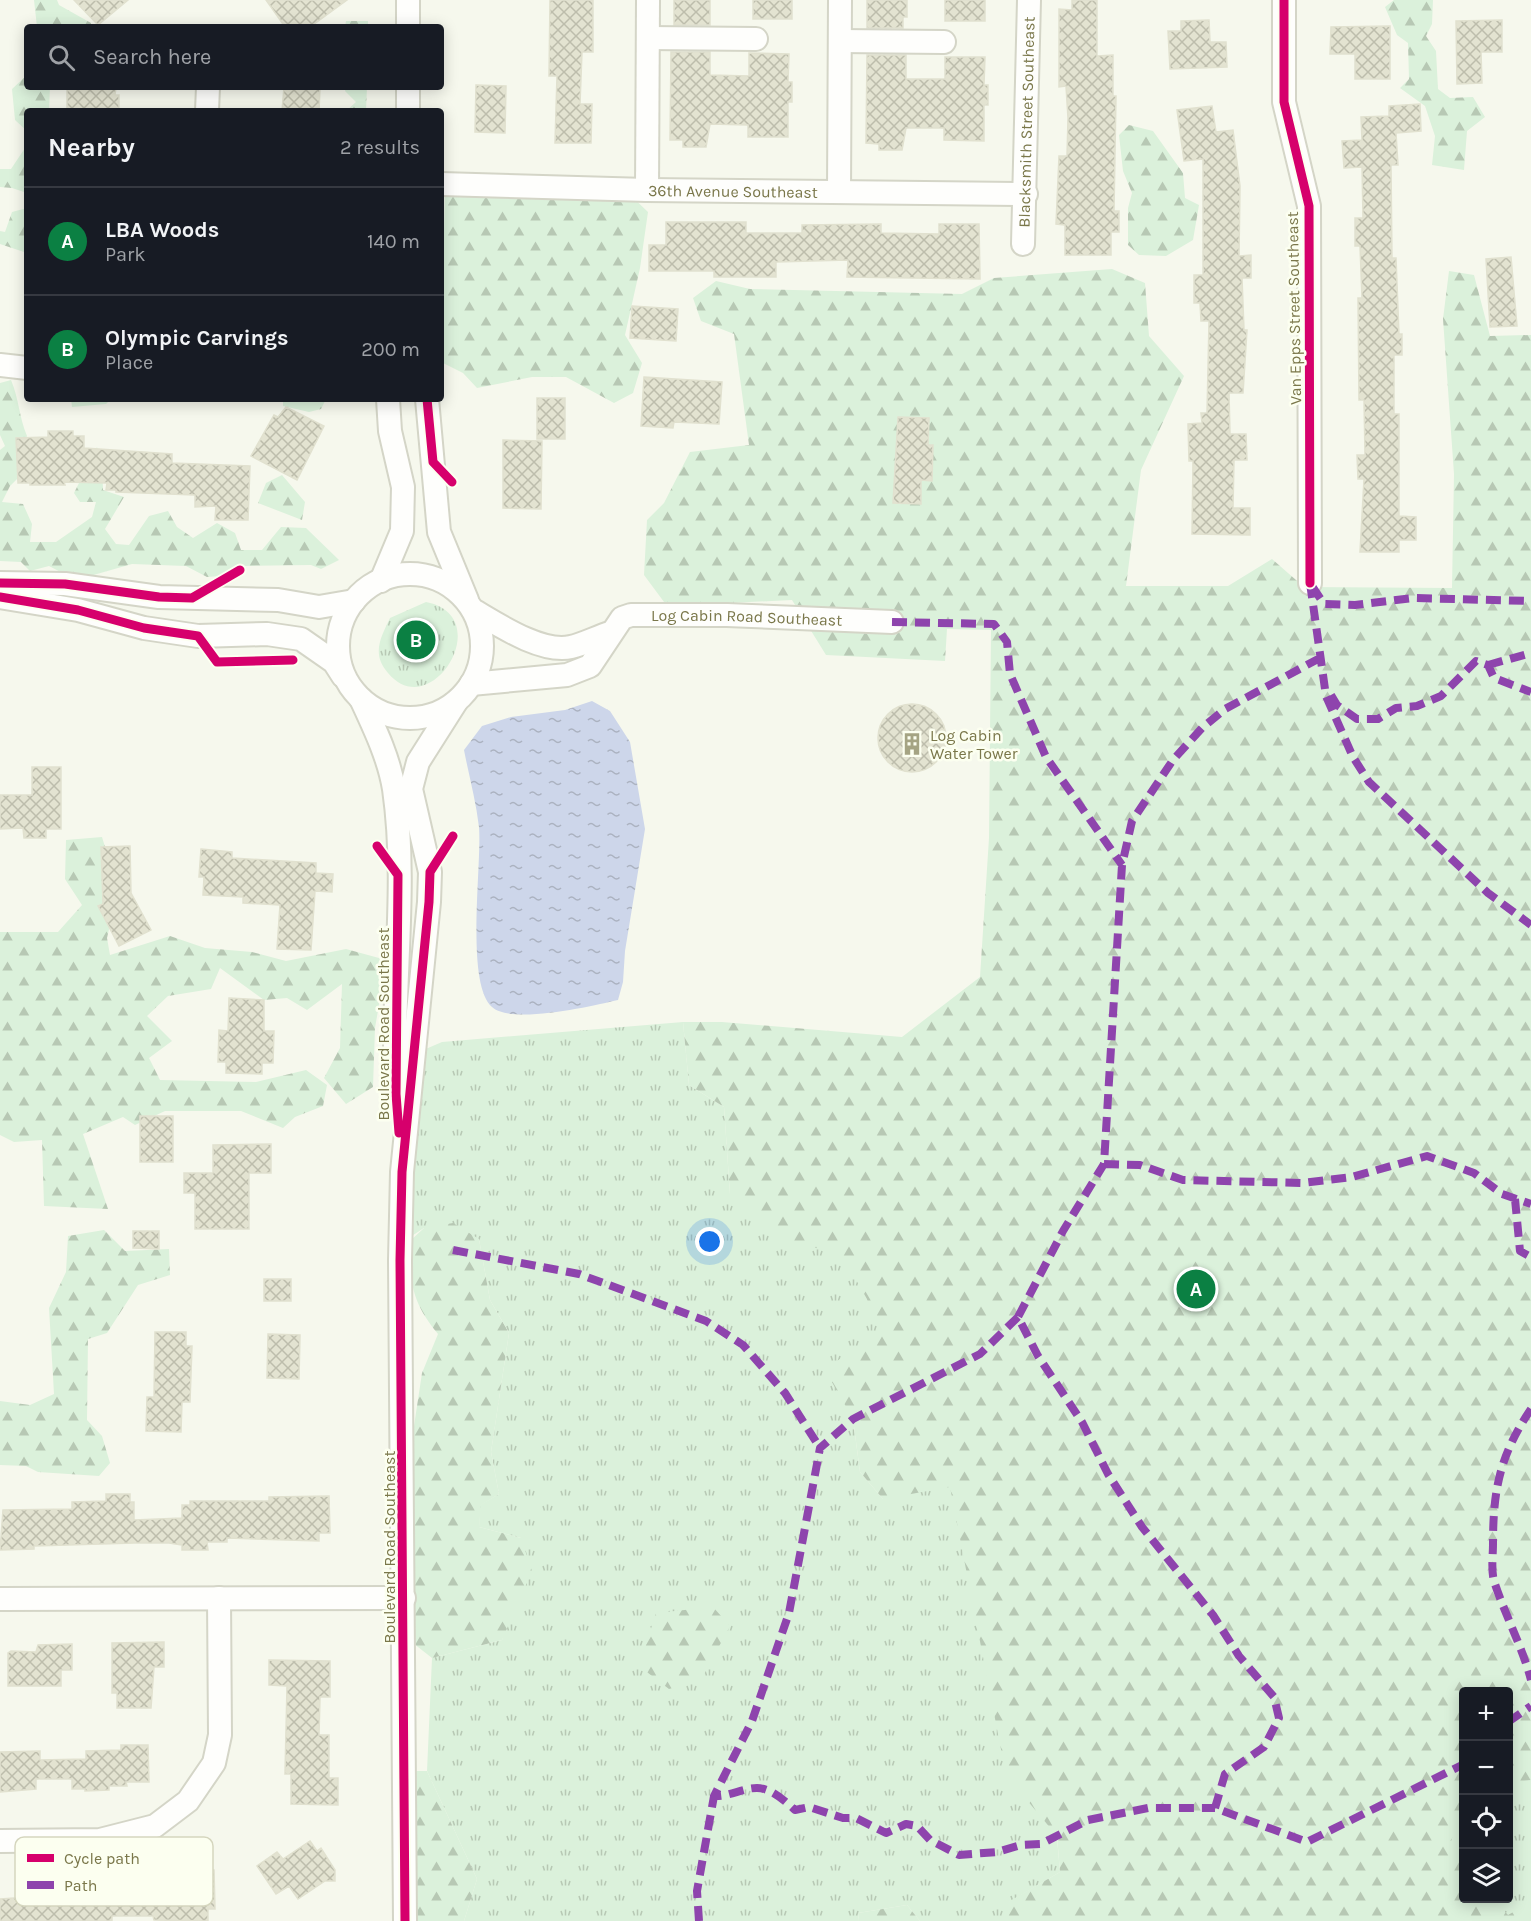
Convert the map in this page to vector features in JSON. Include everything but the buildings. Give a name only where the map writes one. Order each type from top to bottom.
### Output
[{"type":"street","points":[[408,0],[408,24]]},
{"type":"street","points":[[647,190],[648,0]]},
{"type":"street","points":[[839,192],[840,0]]},
{"type":"street","name":"Blacksmith Street Southeast","points":[[1023,244],[1029,0]]},
{"type":"street","name":"Van Epps Street Southeast","points":[[1284,0],[1284,102],[1309,206],[1310,583]]},
{"type":"street","points":[[648,38],[756,39]]},
{"type":"street","points":[[840,41],[944,42]]},
{"type":"street","points":[[207,108],[208,90]]},
{"type":"street","points":[[408,90],[408,108]]},
{"type":"street","name":"36th Avenue Southeast","points":[[444,184],[647,190],[1026,194]]},
{"type":"street","points":[[0,365],[24,368]]},
{"type":"street","points":[[381,581],[402,531],[403,487],[390,431],[388,402]]},
{"type":"street","points":[[0,597],[78,610],[144,628],[198,636],[267,634],[301,639],[334,662],[357,694],[378,710],[398,717],[418,717],[438,712],[456,702],[471,684],[482,652],[482,635],[439,532],[427,402]]},
{"type":"street","points":[[357,694],[342,668],[338,645],[342,621],[354,601],[370,586],[412,574],[434,578],[453,588],[471,607]]},
{"type":"street","points":[[0,584],[65,584],[159,597],[278,600],[319,607],[354,601]]},
{"type":"street","name":"Log Cabin Road Southeast","points":[[471,607],[516,634],[543,645],[568,648],[610,633]]},
{"type":"street","name":"Log Cabin Road Southeast","points":[[471,684],[567,675],[590,666],[622,618],[666,613],[892,622]]},
{"type":"street","name":"Boulevard Road Southeast","points":[[357,694],[378,737],[393,788],[398,875],[396,1094],[402,1172]]},
{"type":"street","name":"Boulevard Road Southeast","points":[[405,1921],[400,1260],[402,1172],[430,872],[411,789],[418,762],[456,702]]},
{"type":"street","points":[[112,1837],[155,1826],[188,1801],[214,1763],[220,1735],[219,1598]]},
{"type":"street","points":[[0,1599],[404,1598]]},
{"type":"street","points":[[0,1841],[15,1841]]},
{"type":"green space","points":[[34,0],[57,0],[59,5],[91,23],[91,24],[37,24]]},
{"type":"green space","points":[[1394,0],[1433,0],[1432,24],[1426,36],[1436,51],[1438,89],[1450,98],[1473,97],[1485,117],[1467,131],[1464,170],[1432,165],[1435,136],[1425,106],[1400,88],[1409,79],[1408,43],[1397,35],[1385,7]]},
{"type":"green space","points":[[346,21],[368,21],[368,24],[346,24]]},
{"type":"green space","points":[[24,78],[24,90],[50,90],[49,108],[24,108],[24,128],[15,120],[12,89]]},
{"type":"green space","points":[[367,90],[366,108],[349,108],[356,102],[345,91]]},
{"type":"green space","points":[[1129,125],[1153,131],[1183,173],[1185,198],[1199,205],[1193,240],[1166,256],[1139,255],[1128,245],[1128,208],[1132,193],[1123,171],[1119,135]]},
{"type":"green space","points":[[24,150],[24,192],[0,187],[0,169],[11,169]]},
{"type":"green space","points":[[445,185],[624,189],[648,212],[640,268],[625,335],[642,363],[633,393],[614,403],[566,377],[532,377],[477,388],[463,373],[444,364]]},
{"type":"green space","points":[[24,209],[24,252],[0,244],[0,231],[5,232],[12,212]]},
{"type":"green space","points":[[1112,269],[1145,283],[1149,336],[1184,376],[1141,470],[1126,586],[1228,586],[1272,559],[1304,587],[1452,588],[1454,474],[1443,319],[1449,271],[1474,275],[1490,336],[1531,335],[1531,1780],[1513,1782],[1513,1687],[1459,1687],[1459,1829],[1447,1845],[1459,1859],[1459,1903],[1497,1903],[1508,1915],[1531,1902],[1531,1921],[1008,1921],[1008,1902],[1060,1872],[1057,1836],[1006,1775],[950,1487],[883,1499],[860,1472],[853,1419],[825,1370],[883,1327],[839,1250],[781,1245],[730,1194],[724,1107],[689,1085],[683,1022],[722,1022],[902,1037],[980,977],[989,838],[991,630],[947,629],[945,661],[826,655],[792,600],[667,606],[644,575],[647,520],[664,503],[690,452],[749,445],[734,334],[701,321],[693,298],[716,281],[750,289],[962,294],[994,278]]},
{"type":"green space","points":[[11,380],[27,436],[22,452],[24,472],[10,486],[2,502],[23,504],[32,524],[30,542],[56,542],[92,517],[96,502],[80,502],[74,493],[97,447],[102,463],[103,490],[124,497],[105,529],[116,544],[129,545],[149,516],[168,511],[177,527],[193,538],[217,523],[235,533],[241,550],[262,550],[281,527],[306,528],[339,560],[321,569],[311,565],[243,566],[235,575],[207,577],[186,566],[132,564],[76,580],[49,566],[30,571],[21,562],[0,561],[0,450],[5,446],[0,435],[0,383]]},
{"type":"green space","points":[[71,402],[108,402],[106,404],[72,407]]},
{"type":"green space","points":[[283,402],[324,402],[321,409],[309,412],[283,406]]},
{"type":"green space","points":[[282,475],[305,502],[302,520],[258,503],[266,483]]},
{"type":"green space","points":[[1531,590],[1531,1921],[1057,1838],[1060,1872],[1009,1902],[1008,1921],[920,1921],[907,1905],[858,1913],[859,1921],[464,1921],[477,1879],[427,1771],[432,1658],[502,1640],[521,1538],[479,1527],[480,1505],[499,1494],[491,1452],[509,1333],[490,1300],[479,1239],[424,1228],[401,1243],[414,1054],[442,1042],[683,1022],[689,1085],[724,1107],[730,1194],[1001,1045]],"holes":[[[853,1419],[883,1499],[860,1472]]]},
{"type":"green space","points":[[426,602],[447,611],[456,626],[457,644],[450,662],[438,677],[422,686],[405,685],[388,673],[383,666],[379,646],[390,618]]},
{"type":"green space","points":[[102,837],[118,890],[107,938],[110,955],[170,936],[205,948],[252,952],[286,961],[346,949],[379,958],[385,970],[375,1028],[373,1087],[346,1104],[324,1078],[340,1048],[342,984],[307,1010],[287,998],[264,1000],[220,968],[211,989],[168,996],[147,1016],[172,1041],[149,1058],[160,1080],[256,1082],[306,1070],[327,1085],[323,1106],[295,1117],[283,1128],[241,1111],[165,1111],[135,1125],[123,1117],[83,1134],[108,1209],[44,1206],[42,1140],[14,1142],[0,1135],[0,932],[58,932],[82,905],[65,879],[66,840]]},
{"type":"green space","points":[[453,1223],[479,1239],[490,1300],[509,1333],[491,1452],[499,1494],[481,1505],[479,1527],[521,1538],[532,1571],[502,1640],[432,1658],[404,1636],[403,1437],[414,1426],[422,1373],[438,1334],[417,1301],[412,1280],[410,1241],[424,1228]]},
{"type":"green space","points":[[104,1230],[125,1251],[169,1249],[170,1275],[138,1285],[107,1333],[88,1339],[87,1420],[102,1436],[110,1463],[99,1476],[38,1472],[26,1466],[0,1465],[0,1401],[30,1405],[54,1394],[49,1308],[66,1272],[68,1236]]},
{"type":"green space","points":[[713,1607],[730,1626],[701,1680],[669,1689],[639,1666],[656,1613]]},
{"type":"green space","points":[[405,1771],[427,1771],[477,1879],[464,1921],[405,1921]]},
{"type":"green space","points":[[907,1905],[920,1921],[859,1921],[858,1913]]},
{"type":"water","points":[[592,701],[610,711],[630,742],[645,829],[625,951],[623,982],[618,1000],[534,1014],[502,1012],[492,1007],[484,994],[479,974],[476,922],[479,827],[464,750],[482,726],[511,717],[565,710]]},
{"type":"marked path","points":[[1310,583],[1326,696],[1353,757],[1369,782],[1488,893],[1531,925]]},
{"type":"marked path","points":[[1312,586],[1324,604],[1355,605],[1413,598],[1531,601]]},
{"type":"marked path","points":[[892,622],[994,624],[1007,642],[1010,674],[1046,757],[1122,865]]},
{"type":"marked path","points":[[1488,665],[1531,653]]},
{"type":"marked path","points":[[1320,658],[1225,709],[1202,728],[1173,760],[1132,821],[1122,865],[1104,1164],[1063,1231],[1018,1317],[1038,1356],[1082,1422],[1108,1474],[1142,1527],[1213,1615],[1239,1656],[1274,1697],[1279,1718],[1264,1747],[1225,1774],[1215,1808],[1307,1842],[1459,1766]]},
{"type":"marked path","points":[[1331,695],[1337,705],[1357,719],[1378,719],[1396,708],[1417,706],[1441,696],[1476,661],[1488,665],[1494,678],[1531,692]]},
{"type":"marked path","points":[[1104,1164],[1140,1165],[1183,1180],[1303,1183],[1352,1177],[1427,1156],[1474,1173],[1502,1194],[1531,1204]]},
{"type":"marked path","points":[[1515,1199],[1520,1251],[1531,1257]]},
{"type":"marked path","points":[[453,1250],[579,1274],[706,1321],[743,1345],[785,1393],[820,1448]]},
{"type":"marked path","points":[[1018,1317],[980,1354],[853,1419],[820,1448],[789,1613],[752,1721],[714,1796],[757,1788],[778,1796],[795,1810],[809,1807],[843,1818],[856,1818],[886,1833],[906,1824],[917,1826],[930,1840],[959,1855],[997,1852],[1021,1845],[1041,1844],[1088,1820],[1148,1808],[1215,1808]]},
{"type":"marked path","points":[[1531,1409],[1512,1442],[1500,1473],[1493,1524],[1492,1567],[1494,1581],[1531,1680]]},
{"type":"marked path","points":[[1513,1719],[1531,1706]]},
{"type":"marked path","points":[[699,1921],[697,1891],[714,1796]]},
{"type":"cycle path","points":[[1284,0],[1284,102],[1309,206],[1310,583]]},
{"type":"cycle path","points":[[427,402],[433,462],[452,482]]},
{"type":"cycle path","points":[[0,583],[65,584],[159,597],[192,598],[240,570]]},
{"type":"cycle path","points":[[0,597],[78,610],[144,628],[198,636],[217,662],[293,660]]},
{"type":"cycle path","points":[[405,1921],[400,1260],[402,1172],[430,872],[453,836]]},
{"type":"cycle path","points":[[377,846],[398,875],[396,1094],[399,1133]]},
{"type":"place","name":"Olympic Carvings","points":[[416,640]]},
{"type":"place","name":"Log Cabin Water Tower","points":[[912,744]]},
{"type":"place","name":"LBA Woods","points":[[1196,1289]]}]
